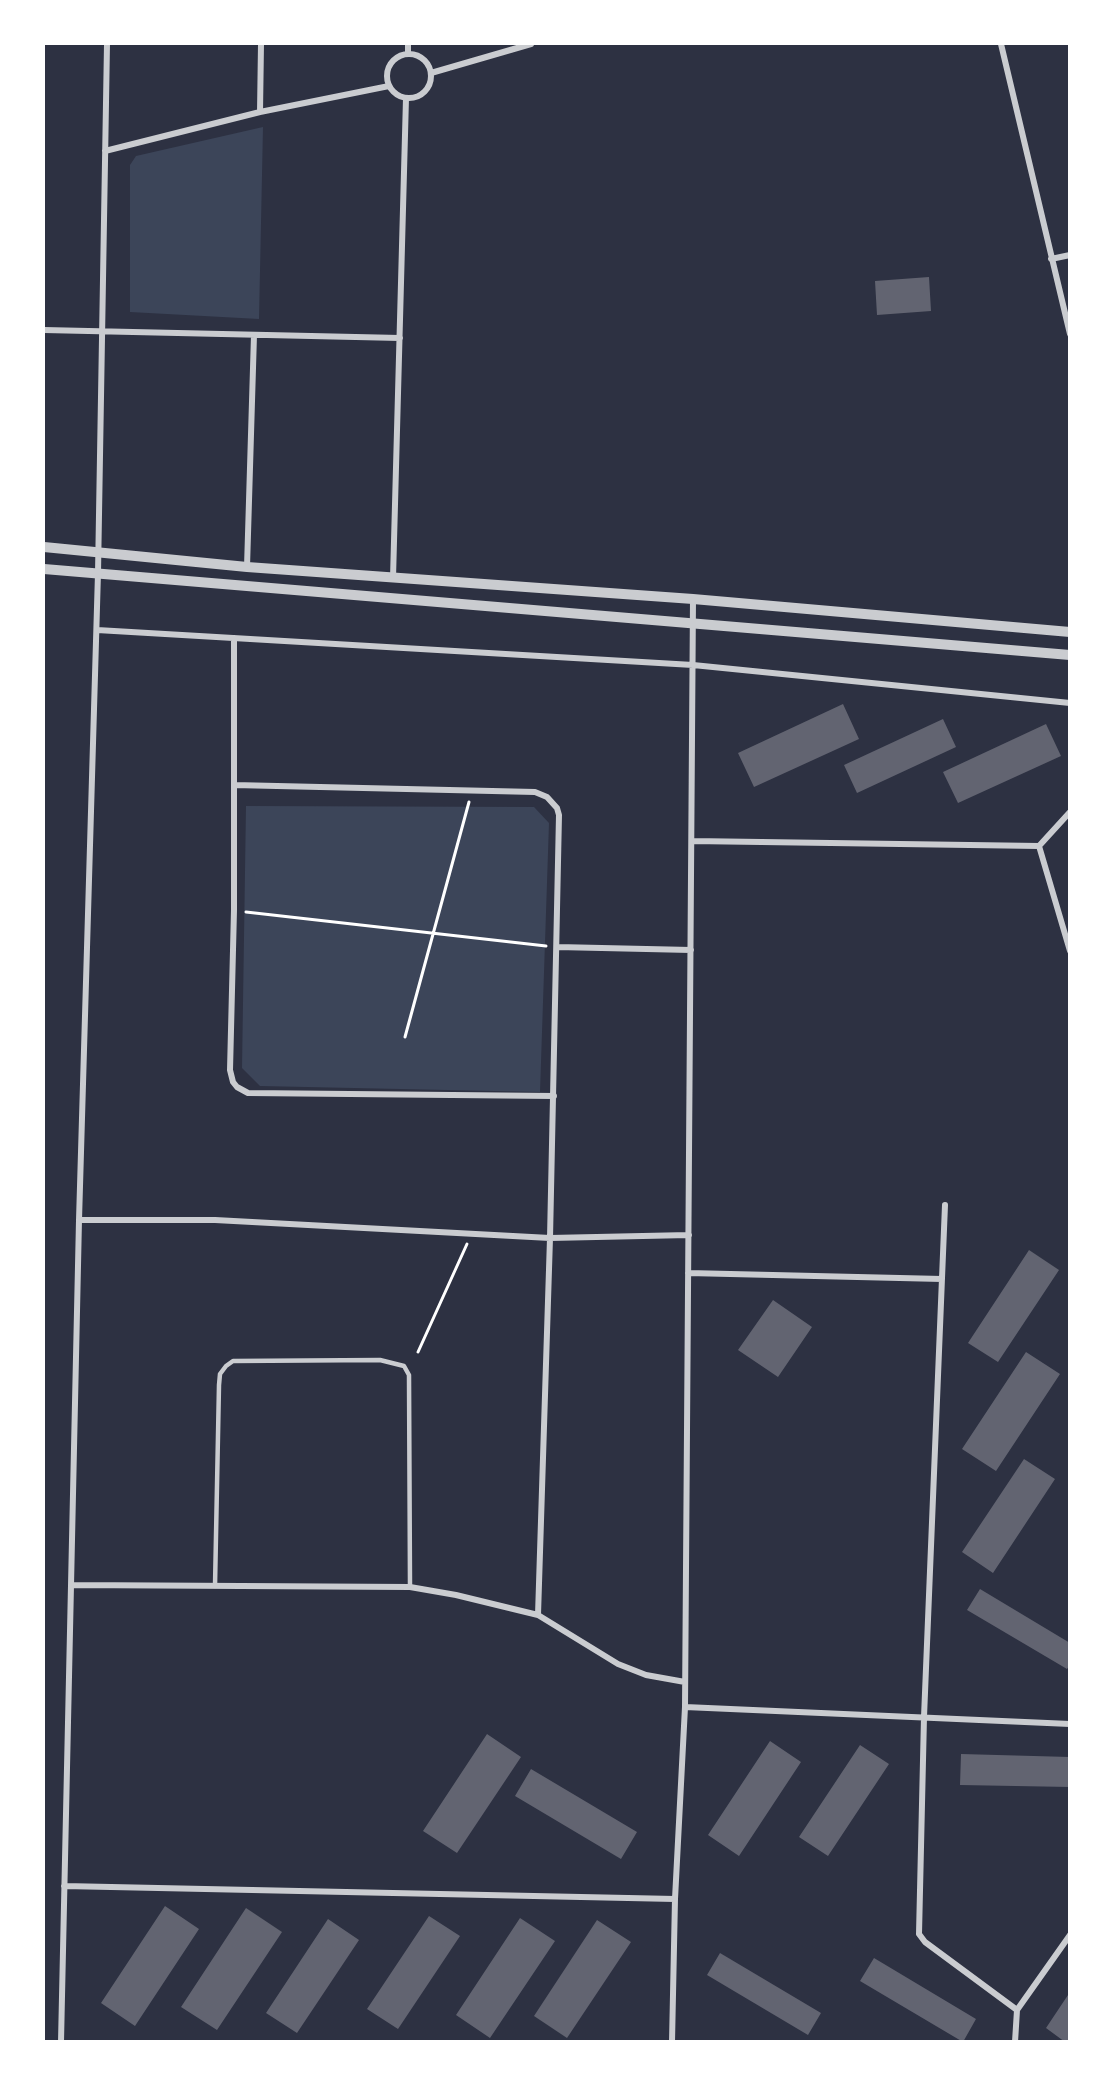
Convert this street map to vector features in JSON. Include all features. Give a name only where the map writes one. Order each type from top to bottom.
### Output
[{"type":"street","points":[[61,2042],[79,1220],[99,553],[107,44]]},
{"type":"street","points":[[260,112],[261,44]]},
{"type":"street","points":[[408,44],[408,54]]},
{"type":"street","points":[[431,73],[531,44]]},
{"type":"street","points":[[1001,44],[1070,334]]},
{"type":"street","points":[[408,54],[422,58],[431,73],[427,90],[414,98],[406,99],[393,92],[389,86],[387,71],[390,64],[401,55],[408,54]]},
{"type":"street","points":[[105,151],[260,112],[389,86]]},
{"type":"street","points":[[393,578],[406,99]]},
{"type":"street","points":[[1051,259],[1070,255]]},
{"type":"street","points":[[44,330],[400,338]]},
{"type":"street","points":[[247,567],[254,334]]},
{"type":"street","points":[[44,547],[247,567],[693,598],[1070,632]]},
{"type":"street","points":[[44,569],[1070,655]]},
{"type":"street","points":[[672,2042],[675,1899],[685,1707],[693,598]]},
{"type":"street","points":[[97,630],[693,665],[1070,703]]},
{"type":"street","points":[[234,638],[234,910],[230,1070],[233,1082],[242,1091],[248,1093],[554,1096]]},
{"type":"street","points":[[234,785],[535,792],[548,797],[560,815],[538,1615]]},
{"type":"street","points":[[692,841],[1039,846],[1070,812]]},
{"type":"street","points":[[1039,846],[1070,951]]},
{"type":"street","points":[[557,947],[691,950]]},
{"type":"street","points":[[945,1205],[924,1717],[919,1934],[925,1942],[1017,2010]]},
{"type":"street","points":[[79,1220],[215,1220],[550,1238],[689,1235]]},
{"type":"street","points":[[688,1274],[942,1279]]},
{"type":"street","points":[[72,1585],[410,1587],[456,1595],[538,1615],[618,1664],[645,1675],[685,1682]]},
{"type":"street","points":[[685,1707],[1070,1724]]},
{"type":"street","points":[[64,1886],[675,1899]]},
{"type":"street","points":[[1015,2042],[1017,2010],[1070,1935]]},
{"type":"lane","points":[[215,1586],[220,1374],[233,1361],[381,1360],[404,1366],[409,1375],[410,1587]]},
{"type":"path","points":[[405,1037],[472,791]]},
{"type":"path","points":[[234,910],[557,947]]},
{"type":"path","points":[[418,1352],[472,1234]]},
{"type":"shaded area","points":[[263,127],[259,319],[130,312],[130,165],[136,156]]},
{"type":"shaded area","points":[[246,806],[534,807],[549,823],[540,1092],[260,1086],[242,1068]]},
{"type":"building","points":[[929,277],[931,311],[877,315],[875,281]]},
{"type":"building","points":[[843,704],[859,739],[754,787],[738,753]]},
{"type":"building","points":[[943,719],[956,747],[857,793],[844,765]]},
{"type":"building","points":[[1046,724],[1061,756],[958,803],[943,772]]},
{"type":"building","points":[[1029,1250],[1059,1270],[998,1362],[968,1343]]},
{"type":"building","points":[[773,1300],[812,1327],[778,1377],[738,1350]]},
{"type":"building","points":[[1026,1352],[1060,1374],[996,1471],[962,1449]]},
{"type":"building","points":[[1024,1459],[1055,1479],[993,1573],[962,1552]]},
{"type":"building","points":[[980,1589],[1070,1643],[1070,1665],[1067,1669],[967,1610]]},
{"type":"building","points":[[487,1734],[521,1757],[457,1853],[423,1831]]},
{"type":"building","points":[[770,1741],[801,1762],[739,1856],[708,1835]]},
{"type":"building","points":[[860,1745],[889,1764],[828,1856],[799,1837]]},
{"type":"building","points":[[961,1754],[1070,1757],[1070,1787],[960,1785]]},
{"type":"building","points":[[531,1769],[637,1832],[621,1859],[515,1796]]},
{"type":"building","points":[[165,1906],[199,1929],[135,2026],[101,2003]]},
{"type":"building","points":[[246,1908],[282,1932],[217,2030],[181,2007]]},
{"type":"building","points":[[429,1916],[460,1936],[398,2029],[367,2009]]},
{"type":"building","points":[[520,1918],[555,1941],[490,2038],[456,2015]]},
{"type":"building","points":[[328,1919],[359,1940],[297,2033],[266,2013]]},
{"type":"building","points":[[597,1920],[631,1942],[567,2038],[534,2016]]},
{"type":"building","points":[[720,1953],[821,2013],[808,2035],[707,1975]]},
{"type":"building","points":[[874,1958],[976,2019],[963,2042],[860,1981]]},
{"type":"building","points":[[1070,1992],[1070,2042],[1065,2042],[1046,2028]]}]
